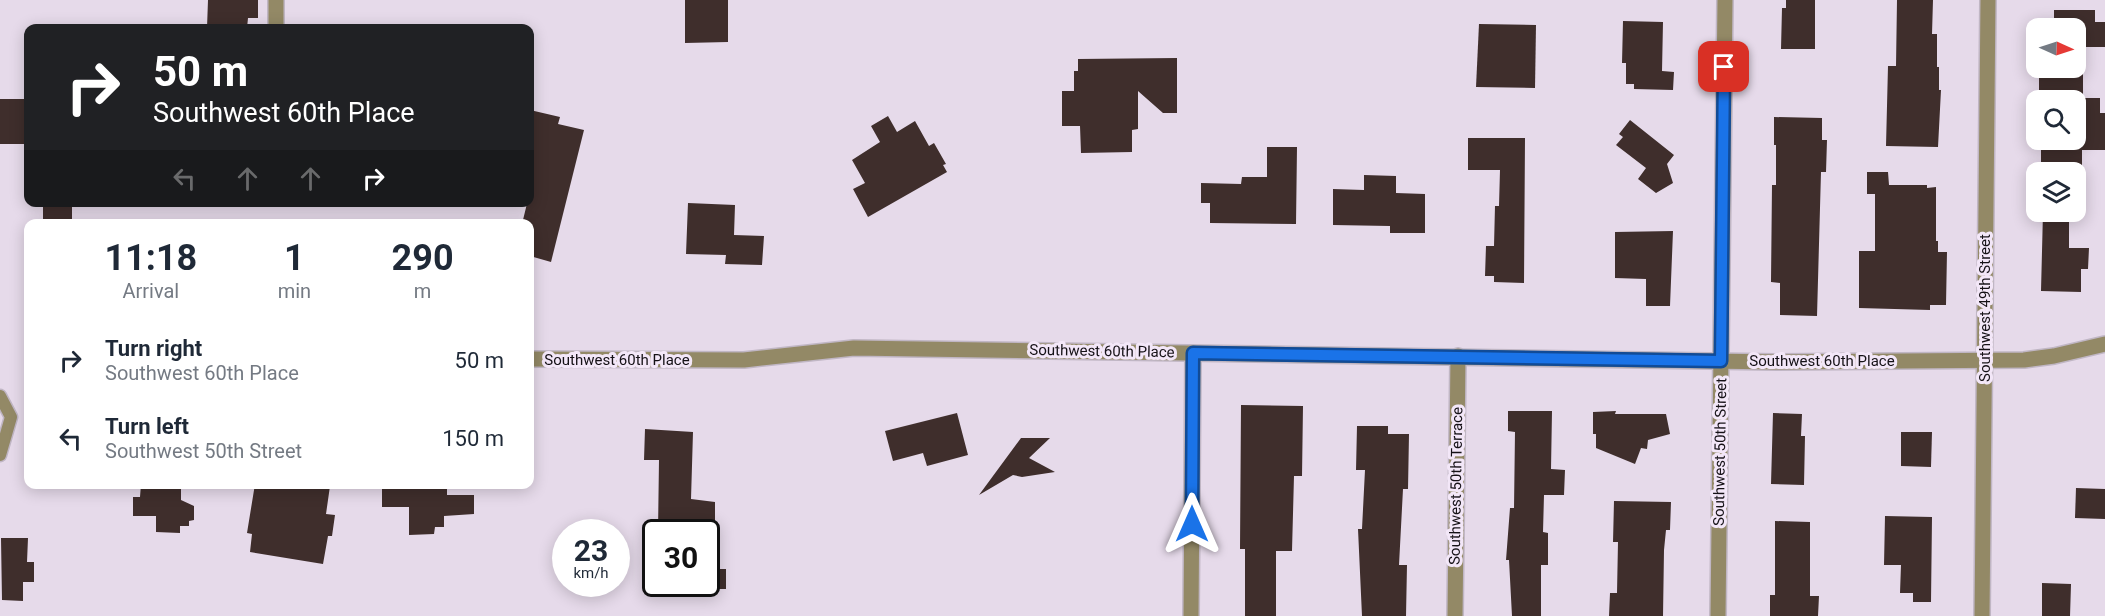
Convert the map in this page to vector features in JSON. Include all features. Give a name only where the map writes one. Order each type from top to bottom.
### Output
[{"type":"street","points":[[276,0],[276,24]]},
{"type":"street","name":"Southwest 50th Street","points":[[1718,616],[1725,0]]},
{"type":"street","name":"Southwest 49th Street","points":[[1982,616],[1988,0]]},
{"type":"street","name":"Southwest 60th Place","points":[[534,359],[744,360],[854,348],[1721,361],[1985,361],[2039,358],[2105,344]]},
{"type":"street","points":[[1191,616],[1193,353]]},
{"type":"street","name":"Southwest 50th Terrace","points":[[1455,616],[1458,356]]},
{"type":"lane","points":[[0,396],[11,417],[0,455]]},
{"type":"building","points":[[208,0],[258,0],[258,18],[248,18],[247,24],[207,24]]},
{"type":"building","points":[[685,0],[728,0],[728,42],[685,43]]},
{"type":"building","points":[[1786,0],[1815,0],[1815,49],[1781,49],[1782,8],[1786,8]]},
{"type":"building","points":[[1897,0],[1933,0],[1932,34],[1937,34],[1937,67],[1939,67],[1939,90],[1941,90],[1938,147],[1886,146],[1888,66],[1896,66]]},
{"type":"building","points":[[2054,10],[2095,10],[2095,22],[2105,22],[2105,47],[2086,47],[2086,18],[2054,18]]},
{"type":"building","points":[[1623,21],[1663,22],[1662,71],[1674,72],[1673,90],[1634,89],[1634,84],[1626,84],[1626,63],[1622,63]]},
{"type":"building","points":[[1479,24],[1536,25],[1535,88],[1476,87]]},
{"type":"building","points":[[1177,58],[1177,113],[1163,113],[1138,91],[1138,129],[1132,130],[1132,152],[1081,153],[1080,126],[1062,126],[1062,91],[1074,91],[1074,71],[1078,71],[1078,59]]},
{"type":"building","points":[[2039,78],[2083,78],[2083,90],[2039,90]]},
{"type":"building","points":[[2086,98],[2100,98],[2100,113],[2105,113],[2105,150],[2086,150]]},
{"type":"building","points":[[0,99],[24,99],[24,144],[0,144]]},
{"type":"building","points":[[534,111],[560,117],[558,124],[584,130],[551,262],[534,257],[534,219],[523,219],[526,207],[534,207]]},
{"type":"building","points":[[888,116],[897,132],[915,121],[929,146],[934,143],[946,164],[943,165],[947,172],[868,217],[853,189],[865,183],[852,160],[880,142],[871,126]]},
{"type":"building","points":[[1774,117],[1822,118],[1822,140],[1827,140],[1826,172],[1821,172],[1817,316],[1780,315],[1780,283],[1771,282],[1772,185],[1776,185]]},
{"type":"building","points":[[1630,120],[1674,155],[1667,164],[1673,183],[1656,193],[1638,179],[1646,168],[1616,145],[1623,137],[1619,134]]},
{"type":"building","points":[[1468,138],[1525,138],[1524,283],[1494,282],[1494,276],[1485,276],[1486,246],[1494,246],[1495,206],[1499,206],[1500,170],[1468,170]]},
{"type":"building","points":[[1267,147],[1297,147],[1296,224],[1210,223],[1210,203],[1201,203],[1201,183],[1241,184],[1242,177],[1267,177]]},
{"type":"building","points":[[2041,150],[2082,150],[2082,162],[2041,162]]},
{"type":"building","points":[[1867,172],[1888,172],[1889,185],[1936,187],[1936,241],[1938,241],[1938,252],[1947,252],[1946,305],[1930,305],[1930,310],[1859,308],[1859,251],[1875,251],[1875,194],[1867,194]]},
{"type":"building","points":[[1364,175],[1396,176],[1396,193],[1425,194],[1425,233],[1390,233],[1390,226],[1333,225],[1333,189],[1364,190]]},
{"type":"building","points":[[688,203],[735,205],[734,235],[764,236],[762,265],[725,264],[726,255],[686,254]]},
{"type":"building","points":[[43,207],[72,207],[72,219],[43,219]]},
{"type":"building","points":[[2043,222],[2069,222],[2069,248],[2089,248],[2088,269],[2081,269],[2081,292],[2041,291]]},
{"type":"building","points":[[1673,231],[1670,306],[1646,306],[1646,279],[1615,278],[1615,232]]},
{"type":"building","points":[[1241,405],[1303,406],[1302,476],[1294,476],[1292,551],[1276,551],[1276,616],[1245,616],[1245,549],[1240,549]]},
{"type":"building","points":[[1508,411],[1552,411],[1551,469],[1565,470],[1564,495],[1544,495],[1543,532],[1548,533],[1548,565],[1541,565],[1541,616],[1512,616],[1509,560],[1506,560],[1510,508],[1514,508],[1515,432],[1508,431]]},
{"type":"building","points":[[1616,411],[1615,414],[1666,414],[1670,434],[1648,440],[1647,449],[1641,448],[1635,464],[1596,448],[1596,434],[1593,434],[1593,412]]},
{"type":"building","points":[[957,413],[968,455],[927,466],[923,453],[893,461],[885,431]]},
{"type":"building","points":[[1773,413],[1802,414],[1801,436],[1805,436],[1804,485],[1771,484]]},
{"type":"building","points":[[1357,426],[1388,426],[1388,434],[1409,434],[1408,489],[1403,489],[1399,565],[1407,565],[1406,616],[1362,616],[1358,529],[1362,529],[1365,470],[1356,470]]},
{"type":"building","points":[[645,429],[693,432],[691,499],[715,502],[715,519],[658,519],[659,460],[644,460]]},
{"type":"building","points":[[1901,432],[1932,432],[1931,467],[1901,466]]},
{"type":"building","points":[[1021,438],[1050,438],[1029,458],[1055,472],[1022,477],[1013,475],[979,495]]},
{"type":"building","points":[[2076,488],[2105,489],[2105,519],[2075,518]]},
{"type":"building","points":[[141,489],[181,489],[181,500],[194,506],[194,520],[189,521],[189,526],[180,526],[180,533],[156,532],[156,516],[133,516],[133,497],[140,497]]},
{"type":"building","points":[[254,489],[330,489],[326,514],[335,515],[332,536],[328,536],[323,564],[250,552],[252,534],[247,533]]},
{"type":"building","points":[[382,489],[447,489],[447,495],[474,495],[474,514],[444,516],[444,527],[435,527],[434,534],[409,535],[409,507],[382,507]]},
{"type":"building","points":[[1614,501],[1671,502],[1670,530],[1666,530],[1664,550],[1663,616],[1609,616],[1610,593],[1617,593],[1618,542],[1613,542]]},
{"type":"building","points":[[1885,516],[1932,517],[1931,602],[1913,602],[1913,593],[1900,593],[1901,565],[1884,565]]},
{"type":"building","points":[[1775,521],[1810,522],[1810,596],[1819,596],[1818,616],[1770,616],[1770,595],[1775,595]]},
{"type":"building","points":[[1,538],[28,538],[27,562],[34,562],[34,582],[23,582],[23,601],[2,600]]},
{"type":"building","points":[[720,569],[726,569],[726,589],[720,589]]},
{"type":"building","points":[[2042,583],[2071,584],[2070,616],[2042,616]]},
{"type":"route","points":[[1192,524],[1193,353],[1721,361],[1724,67]]}]
